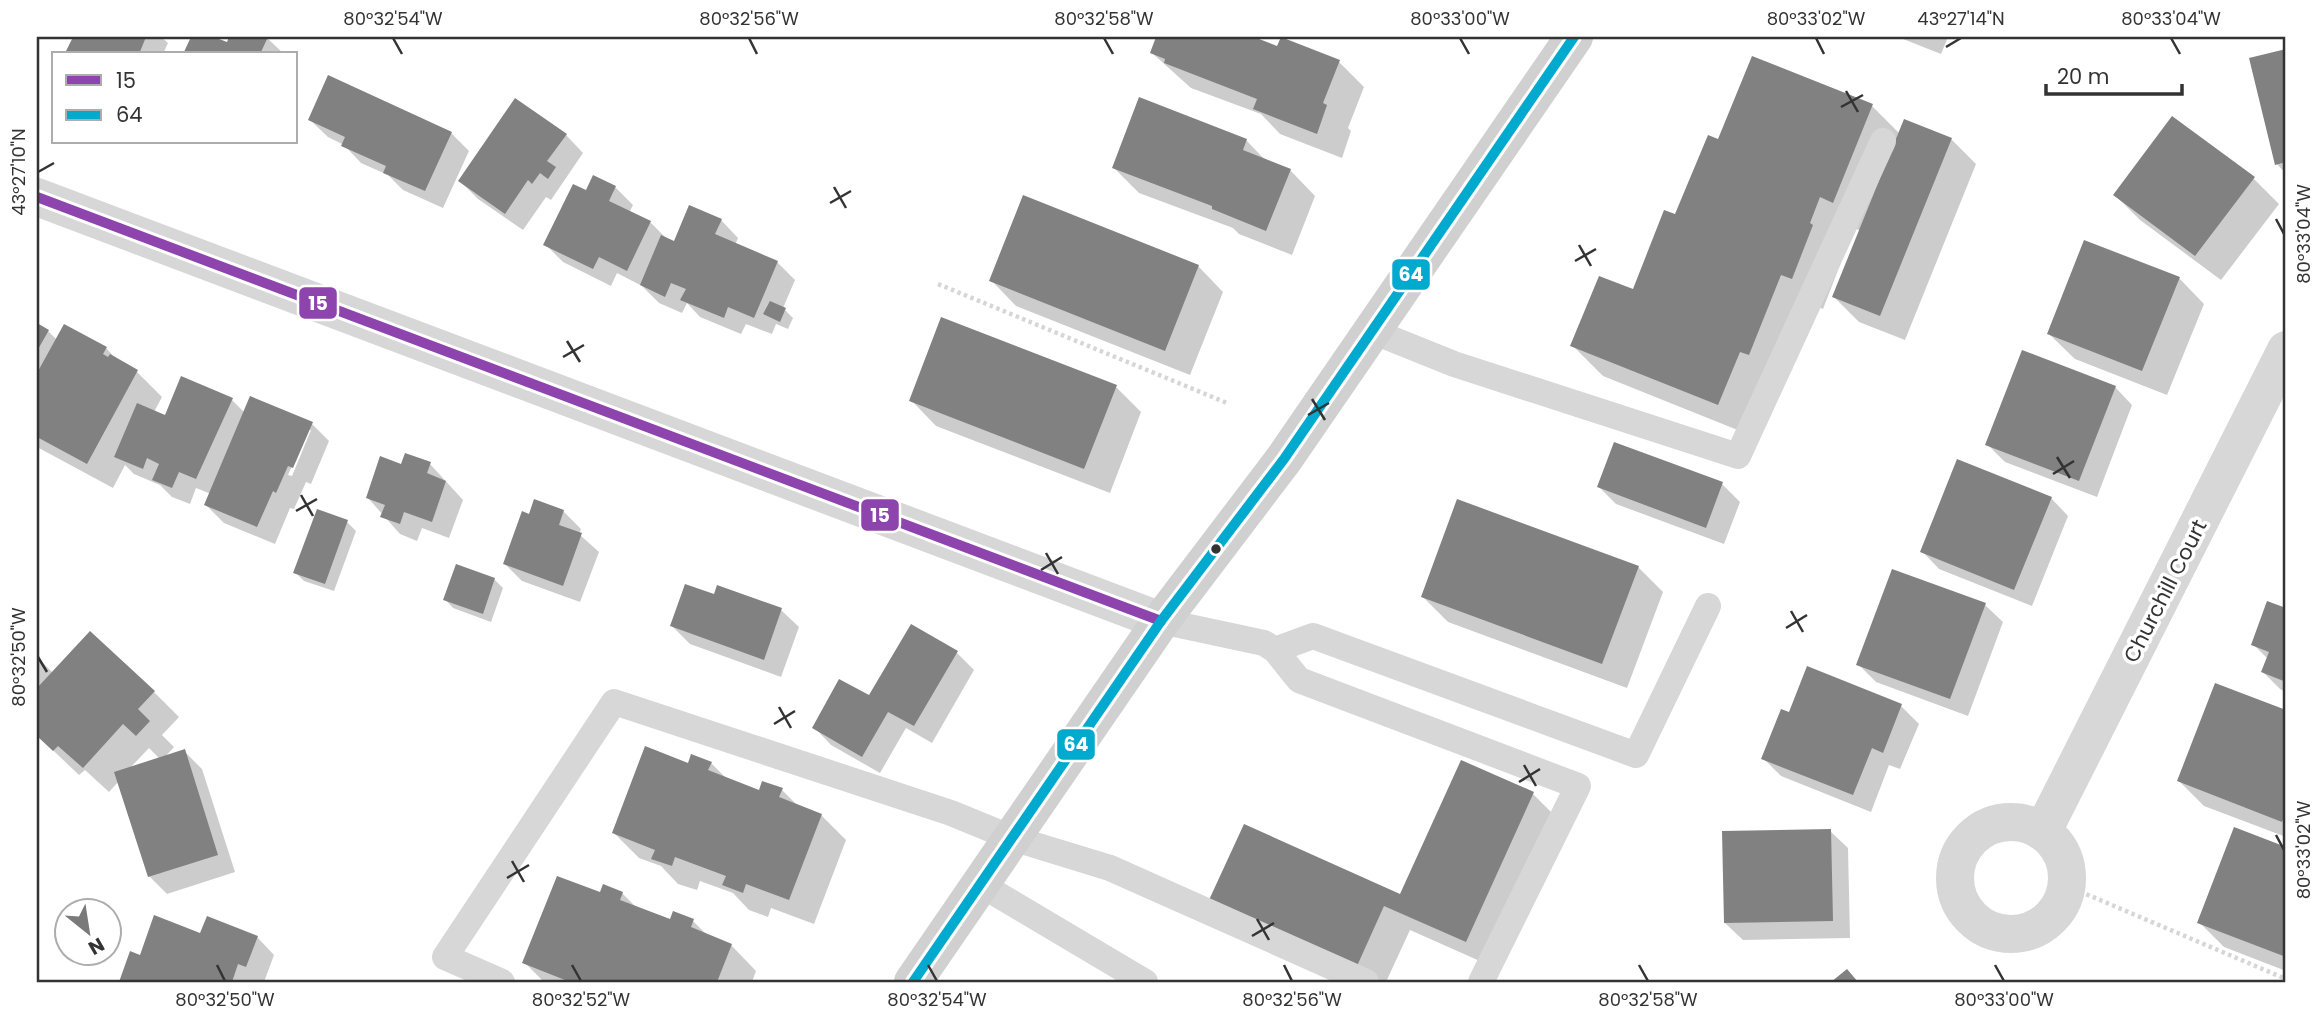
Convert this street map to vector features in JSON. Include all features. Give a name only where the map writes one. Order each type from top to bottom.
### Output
[{"type":"main road","points":[[913,982],[1161,621],[1284,459],[1574,37]]},
{"type":"street","points":[[37,197],[1161,621]]},
{"type":"street","name":"Churchill Court","points":[[2043,831],[2286,350]]},
{"type":"street","points":[[2007,822],[2025,824],[2043,831],[2063,855],[2067,886],[2056,912],[2036,929],[2013,935],[1983,928],[1968,915],[1955,886],[1956,863],[1966,844],[1983,829],[2007,822]]},
{"type":"lane","points":[[1372,331],[1454,363],[1738,456],[1883,141]]},
{"type":"lane","points":[[1275,650],[1313,636],[1636,755],[1708,606]]},
{"type":"lane","points":[[1161,621],[1264,643],[1275,650],[1299,680],[1578,786],[1481,982]]},
{"type":"lane","points":[[502,982],[445,957],[614,702],[951,813],[1012,838],[1110,868],[1366,982]]},
{"type":"lane","points":[[980,884],[1145,982]]},
{"type":"path","points":[[938,284],[1227,403]]},
{"type":"path","points":[[2067,886],[2286,979]]},
{"type":"building","points":[[73,37],[146,37],[140,52],[66,51]]},
{"type":"building","points":[[191,37],[214,37],[227,42],[229,37],[268,37],[261,52],[184,52]]},
{"type":"building","points":[[1156,37],[1254,37],[1277,46],[1281,37],[1340,60],[1323,103],[1327,105],[1317,134],[1253,109],[1257,99],[1164,63],[1165,59],[1150,53]]},
{"type":"building","points":[[2286,49],[2286,162],[2275,165],[2249,58]]},
{"type":"building","points":[[1752,56],[1873,104],[1833,203],[1820,197],[1810,223],[1813,225],[1792,279],[1781,275],[1749,355],[1740,352],[1718,405],[1570,346],[1599,276],[1633,289],[1664,210],[1675,214],[1708,135],[1718,139]]},
{"type":"building","points":[[328,75],[452,132],[425,191],[383,173],[386,166],[341,146],[345,137],[308,120]]},
{"type":"building","points":[[1139,97],[1247,139],[1243,150],[1291,169],[1266,231],[1212,209],[1212,206],[1112,168]]},
{"type":"building","points":[[515,98],[567,134],[547,161],[556,167],[548,179],[540,173],[532,184],[528,180],[505,214],[458,181]]},
{"type":"building","points":[[2172,116],[2255,177],[2195,256],[2113,195]]},
{"type":"building","points":[[1904,119],[1952,138],[1880,316],[1832,297]]},
{"type":"building","points":[[593,175],[616,186],[609,201],[651,221],[627,271],[599,257],[593,269],[543,245],[573,184],[586,190]]},
{"type":"building","points":[[1023,195],[1199,265],[1165,351],[989,281]]},
{"type":"building","points":[[689,205],[722,219],[715,234],[778,261],[754,318],[728,307],[724,318],[680,300],[686,289],[671,283],[665,297],[640,285],[661,235],[674,241]]},
{"type":"building","points":[[2084,240],[2180,277],[2142,371],[2047,334]]},
{"type":"building","points":[[770,301],[786,308],[780,322],[763,314]]},
{"type":"building","points":[[941,317],[1117,385],[1084,469],[909,401]]},
{"type":"building","points":[[37,323],[49,330],[37,351]]},
{"type":"building","points":[[64,324],[107,347],[103,354],[108,357],[110,354],[138,370],[87,464],[37,437],[37,373]]},
{"type":"building","points":[[2022,350],[2116,386],[2079,481],[1985,445]]},
{"type":"building","points":[[181,376],[233,398],[196,479],[179,472],[172,488],[152,480],[159,464],[147,458],[143,469],[114,457],[137,403],[165,415]]},
{"type":"building","points":[[250,396],[313,422],[293,468],[288,466],[257,527],[204,505]]},
{"type":"building","points":[[1614,442],[1723,482],[1706,528],[1597,487]]},
{"type":"building","points":[[405,453],[431,462],[427,473],[446,481],[432,522],[404,512],[400,524],[380,517],[385,505],[366,498],[380,456],[401,464]]},
{"type":"building","points":[[1957,459],[2052,497],[2014,590],[1920,552]]},
{"type":"building","points":[[534,499],[564,510],[559,525],[582,533],[563,586],[503,564],[522,511],[529,514]]},
{"type":"building","points":[[1457,499],[1639,566],[1602,664],[1421,597]]},
{"type":"building","points":[[317,509],[348,520],[325,584],[293,573]]},
{"type":"building","points":[[456,564],[495,578],[483,614],[443,600]]},
{"type":"building","points":[[1892,569],[1986,603],[1950,699],[1856,665]]},
{"type":"building","points":[[685,584],[714,594],[717,585],[782,608],[764,660],[670,626]]},
{"type":"building","points":[[2267,601],[2286,608],[2286,682],[2261,672],[2269,652],[2251,645]]},
{"type":"building","points":[[911,624],[958,651],[914,726],[888,712],[862,757],[812,728],[839,679],[869,695]]},
{"type":"building","points":[[90,631],[155,691],[138,709],[150,721],[136,736],[123,724],[83,768],[58,746],[53,751],[37,736],[37,688]]},
{"type":"building","points":[[1807,666],[1902,704],[1883,753],[1872,748],[1853,795],[1761,759],[1781,709],[1789,712]]},
{"type":"building","points":[[2215,683],[2286,710],[2286,811],[2282,822],[2177,781]]},
{"type":"building","points":[[645,746],[688,763],[691,754],[712,762],[708,770],[759,790],[762,781],[783,788],[779,797],[822,814],[789,900],[746,884],[743,893],[722,885],[726,876],[675,857],[672,866],[651,859],[655,850],[612,833]]},
{"type":"building","points":[[185,749],[218,855],[148,877],[114,772]]},
{"type":"building","points":[[1461,760],[1534,792],[1466,942],[1384,906],[1357,966],[1209,900],[1244,824],[1400,894]]},
{"type":"building","points":[[2234,827],[2286,847],[2286,957],[2197,923]]},
{"type":"building","points":[[1831,829],[1833,921],[1724,923],[1722,831]]},
{"type":"building","points":[[557,876],[600,892],[603,884],[623,892],[620,900],[670,919],[673,911],[694,919],[691,927],[732,944],[717,982],[564,982],[565,980],[522,963]]},
{"type":"building","points":[[154,915],[200,933],[207,916],[258,936],[246,967],[238,964],[232,982],[119,982],[130,951],[140,955]]},
{"type":"building","points":[[1847,969],[1858,982],[1831,982]]},
{"type":"transit line","name":"64","points":[[913,982],[1161,621],[1284,459],[1574,37]]},
{"type":"transit line","name":"15","points":[[37,197],[1161,621]]}]
